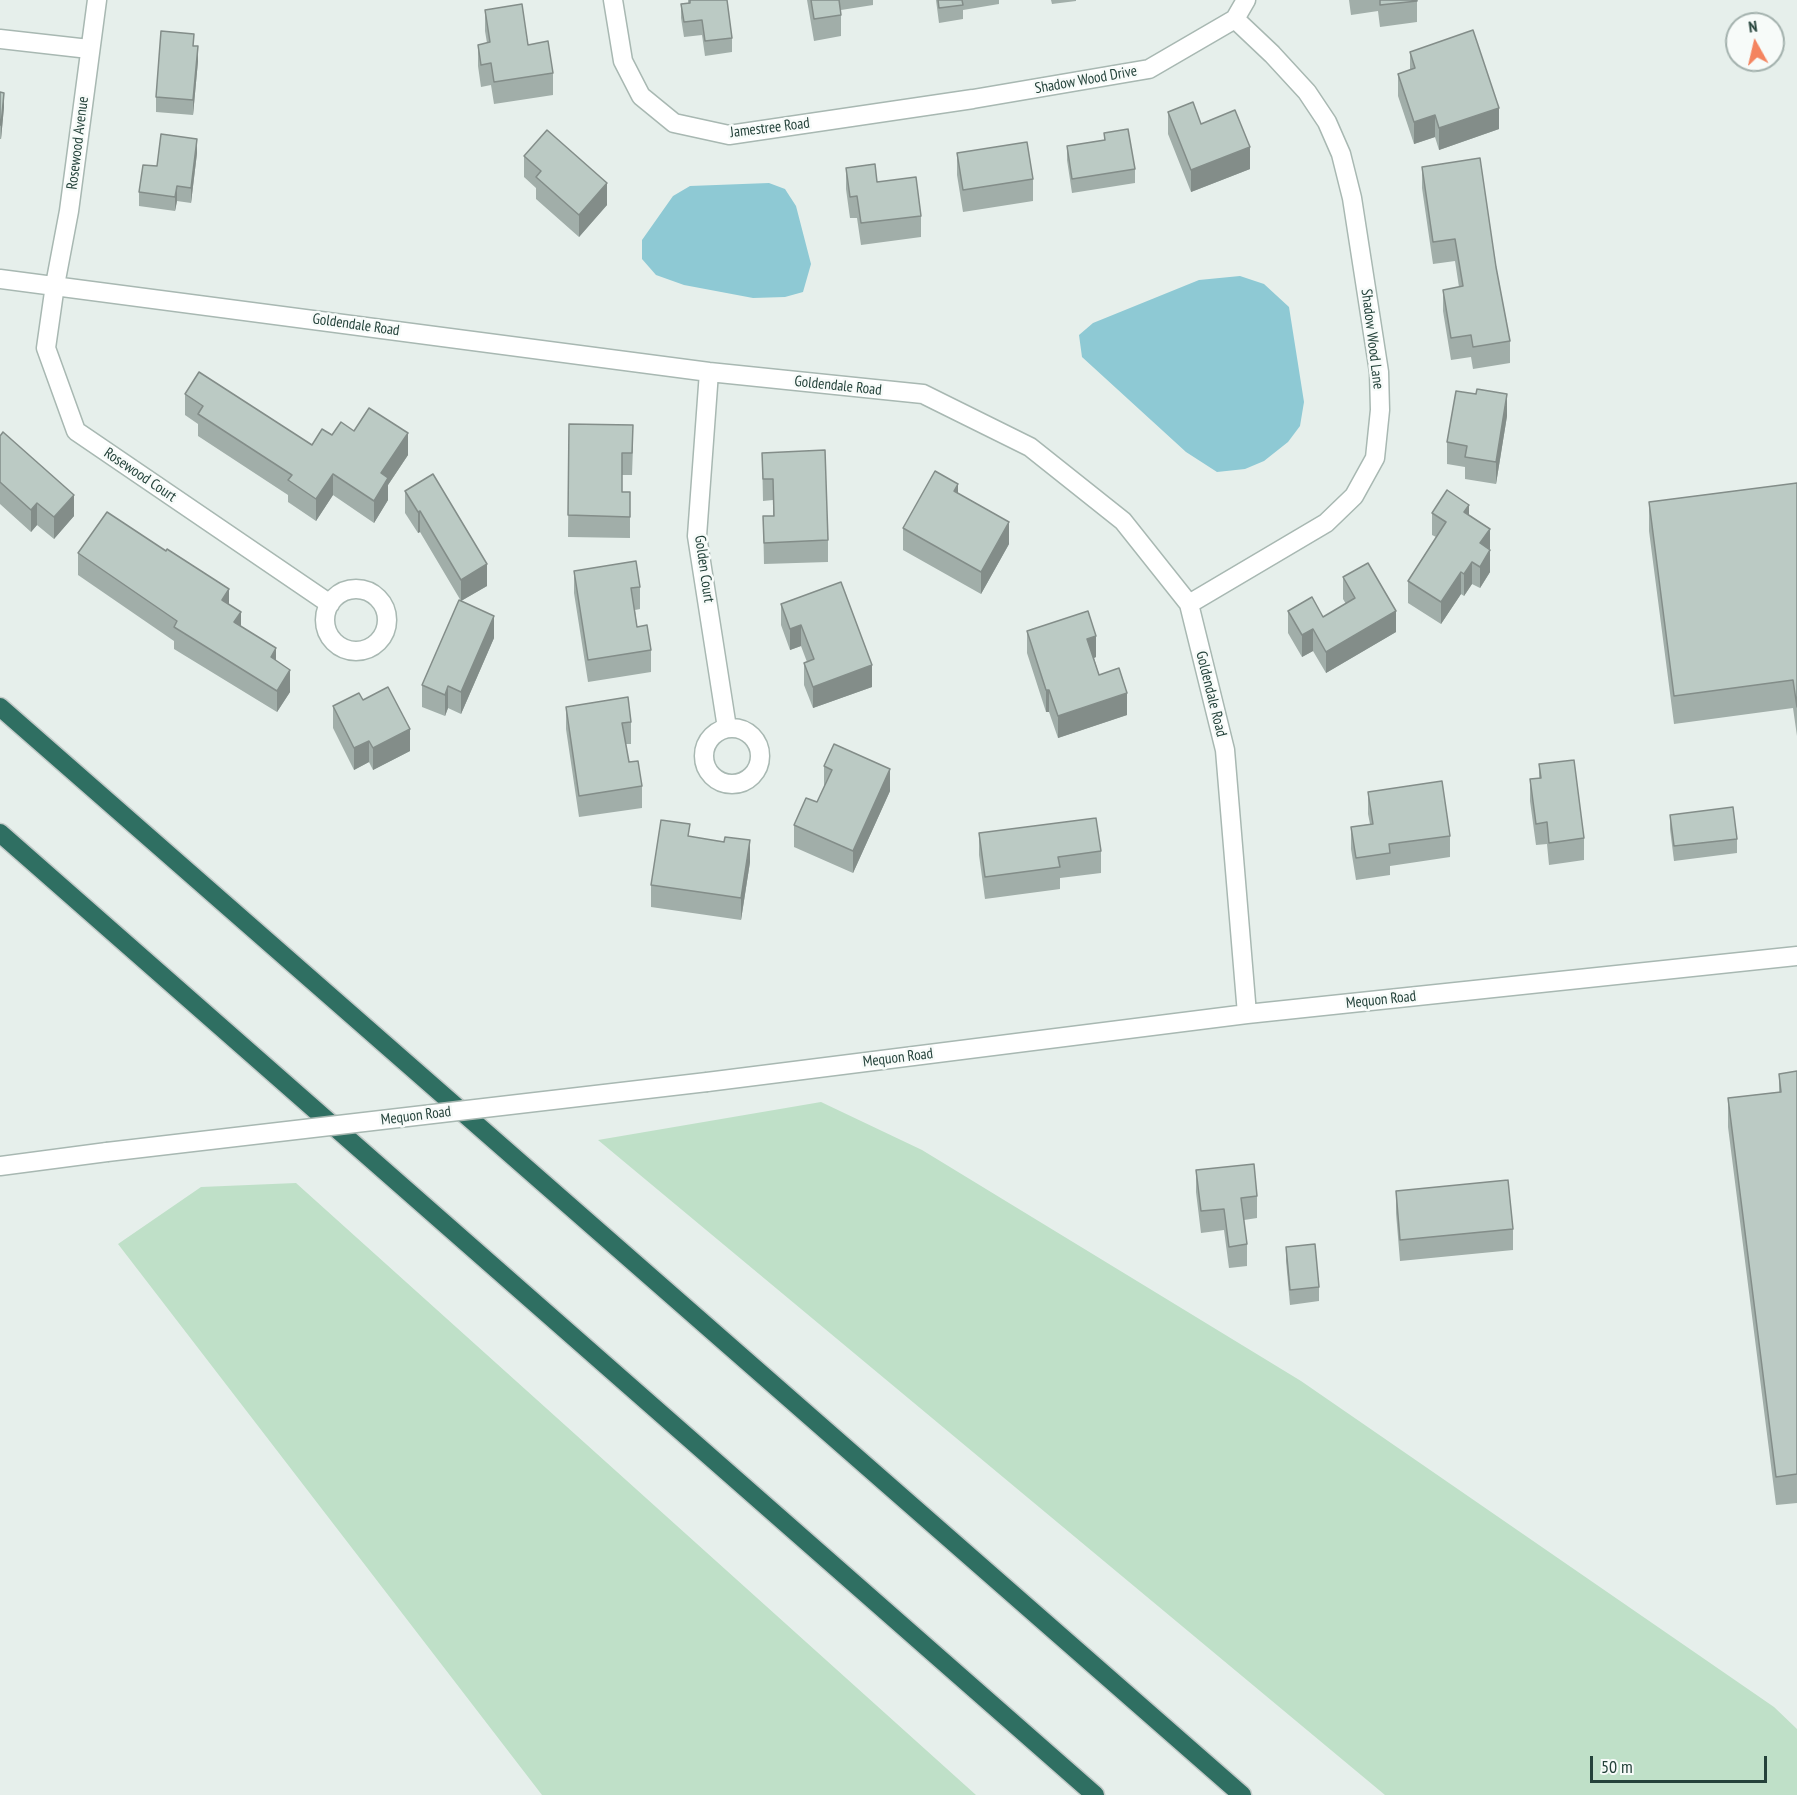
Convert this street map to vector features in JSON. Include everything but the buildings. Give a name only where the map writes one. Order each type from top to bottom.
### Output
[{"type":"highway","points":[[0,706],[1242,1795]]},
{"type":"highway","points":[[0,833],[1095,1795]]},
{"type":"street","name":"Rosewood Avenue","points":[[55,285],[69,211],[97,0]]},
{"type":"street","name":"Jamestree Road","points":[[613,0],[623,61],[641,96],[674,123],[729,135],[973,99]]},
{"type":"street","name":"Shadow Wood Drive","points":[[973,99],[1149,69],[1235,19],[1246,0]]},
{"type":"street","name":"Shadow Wood Lane","points":[[1189,604],[1326,523],[1354,496],[1375,458],[1380,410],[1379,372],[1352,198],[1341,154],[1327,122],[1307,92],[1235,19]]},
{"type":"street","points":[[0,39],[89,48]]},
{"type":"street","name":"Goldendale Road","points":[[0,279],[709,372],[923,394],[1030,447],[1123,521],[1189,604],[1225,750],[1247,1014]]},
{"type":"street","name":"Rosewood Court","points":[[55,285],[46,348],[76,431],[330,604]]},
{"type":"street","name":"Golden Court","points":[[709,372],[697,536],[727,728]]},
{"type":"street","name":"Mequon Road","points":[[0,1166],[707,1082],[1247,1014],[1797,956]]},
{"type":"green space","points":[[821,1102],[922,1150],[1301,1381],[1774,1707],[1797,1729],[1797,1795],[1385,1795],[598,1140]]},
{"type":"green space","points":[[296,1183],[976,1795],[542,1795],[118,1244],[201,1187]]},
{"type":"water","points":[[769,183],[785,189],[796,206],[811,264],[803,292],[785,297],[753,298],[684,285],[656,275],[642,259],[642,240],[673,196],[690,186]]},
{"type":"water","points":[[1240,276],[1264,284],[1289,307],[1304,402],[1300,426],[1288,442],[1264,461],[1245,469],[1217,472],[1186,452],[1082,357],[1079,335],[1093,323],[1199,280]]}]
